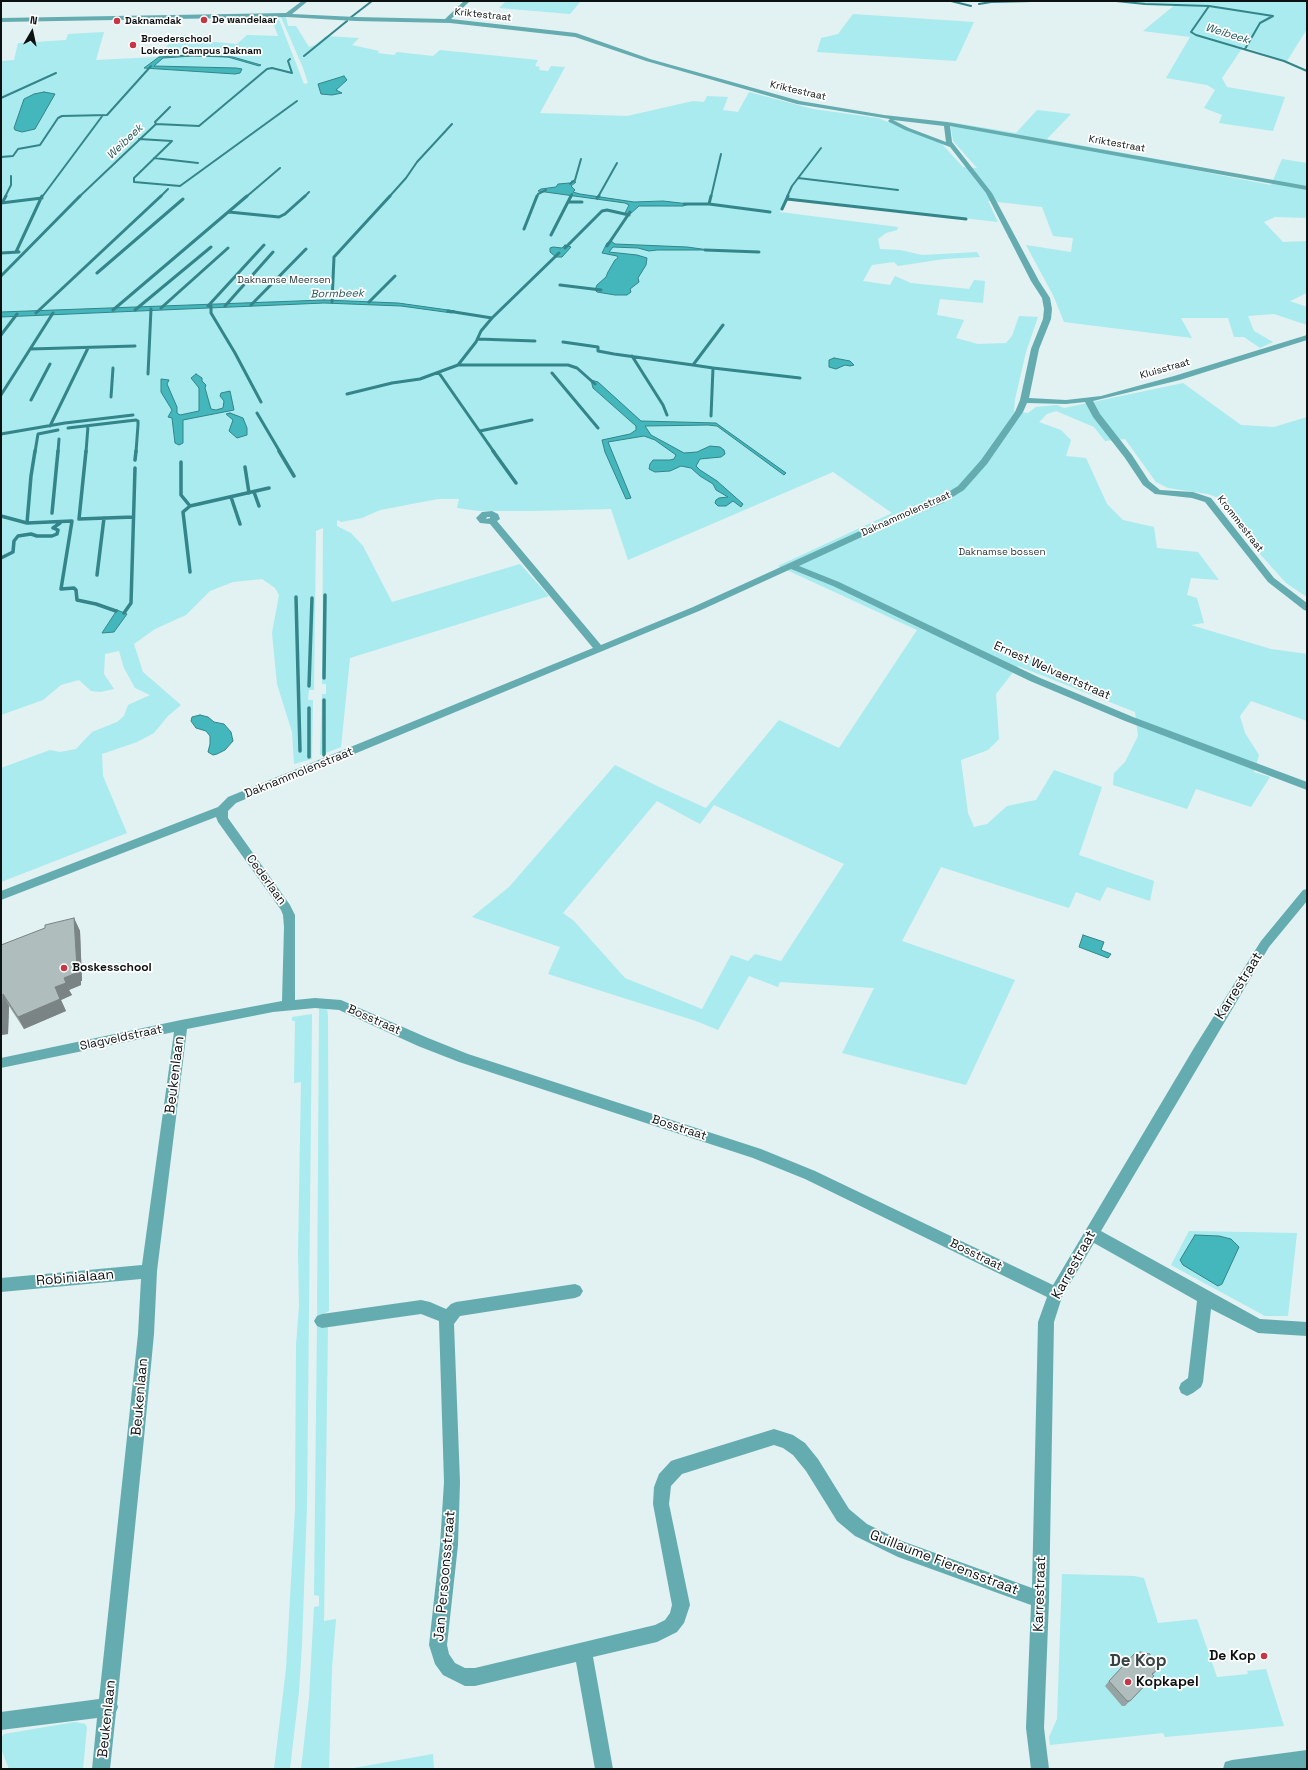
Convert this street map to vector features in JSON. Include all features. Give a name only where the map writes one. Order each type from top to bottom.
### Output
[{"type":"street","points":[[287,15],[305,1]]},
{"type":"street","points":[[446,21],[467,1]]},
{"type":"street","name":"Kriktestraat","points":[[1,20],[287,15],[356,19],[446,21],[576,35],[648,60],[771,95],[832,109],[884,117],[947,124],[1307,188]]},
{"type":"street","points":[[884,117],[907,129],[952,146]]},
{"type":"street","name":"Daknammolenstraat","points":[[1,896],[222,810],[232,800],[462,704],[696,609],[940,501],[961,488],[984,462],[1019,412],[1024,400],[1035,349],[1047,319],[1048,309],[1046,298],[1035,281],[990,193],[948,142],[947,124]]},
{"type":"street","name":"Kluisstraat","points":[[1024,400],[1066,402],[1088,400],[1177,378],[1307,337]]},
{"type":"street","name":"Krommestraat","points":[[1088,400],[1096,415],[1130,457],[1146,483],[1158,492],[1193,495],[1208,500],[1271,580],[1307,608]]},
{"type":"street","points":[[492,521],[599,649]]},
{"type":"street","name":"Ernest Welvaertstraat","points":[[791,566],[836,584],[1034,679],[1129,719],[1307,786]]},
{"type":"street","name":"Cederlaan","points":[[222,810],[222,820],[286,908],[289,915],[288,1005]]},
{"type":"street","name":"Karrestraat","points":[[1040,1769],[1035,1728],[1040,1600],[1046,1322],[1056,1294],[1199,1052],[1265,944],[1284,918],[1307,893]]},
{"type":"street","name":"Bosstraat","points":[[288,1005],[316,1003],[341,1006],[423,1042],[464,1058],[756,1153],[810,1174],[1056,1294]]},
{"type":"street","name":"Slagveldstraat","points":[[1,1063],[181,1025],[288,1005]]},
{"type":"street","name":"Beukenlaan","points":[[102,1769],[146,1334],[149,1271],[181,1025]]},
{"type":"street","points":[[1091,1233],[1205,1298],[1258,1326],[1307,1329]]},
{"type":"street","name":"Robinialaan","points":[[1,1284],[149,1271]]},
{"type":"street","points":[[322,1321],[421,1307],[430,1308],[448,1318],[456,1309],[575,1291]]},
{"type":"street","points":[[1187,1388],[1195,1382],[1205,1298]]},
{"type":"street","name":"Jan Persoonsstraat","points":[[448,1318],[446,1329],[452,1482],[449,1546],[438,1638],[441,1658],[453,1672],[465,1677],[475,1677],[583,1651]]},
{"type":"street","name":"Guillaume Fierensstraat","points":[[583,1651],[662,1632],[671,1626],[678,1617],[680,1600],[661,1504],[662,1487],[668,1475],[677,1467],[774,1437],[787,1441],[799,1449],[812,1464],[843,1515],[861,1530],[898,1548],[1040,1600]]},
{"type":"street","points":[[583,1651],[604,1769]]},
{"type":"street","points":[[1,1721],[109,1707]]},
{"type":"street","points":[[1232,1769],[1307,1759]]},
{"type":"green space","points":[[506,1],[581,1],[570,14],[499,8]]},
{"type":"green space","points":[[1118,1],[1307,1],[1307,29],[1287,61],[1243,47],[1222,78],[1227,87],[1285,97],[1273,131],[1219,123],[1222,115],[1204,108],[1215,90],[1207,85],[1166,78],[1190,37],[1143,31],[1176,4],[1147,4]]},
{"type":"green space","points":[[853,14],[974,22],[956,61],[817,52],[821,38],[838,34]]},
{"type":"green space","points":[[271,17],[278,17],[304,84],[308,83],[303,68],[281,17],[286,17],[288,26],[296,26],[309,47],[315,45],[326,36],[359,38],[352,45],[379,51],[378,53],[394,55],[397,52],[433,56],[440,50],[538,60],[535,66],[540,67],[539,70],[548,71],[551,66],[565,67],[540,113],[627,116],[693,101],[704,102],[707,96],[728,97],[723,110],[738,112],[749,92],[813,109],[878,118],[941,143],[963,167],[977,168],[953,141],[950,122],[1016,133],[1037,110],[1071,114],[1047,139],[1190,165],[1184,168],[1271,185],[1282,159],[1307,163],[1307,218],[1275,217],[1264,222],[1283,242],[1307,241],[1307,293],[1290,301],[1307,307],[1307,325],[1274,314],[1248,316],[1254,331],[1273,342],[1260,348],[1244,337],[1234,337],[1228,318],[1181,318],[1192,338],[1064,322],[1053,295],[1026,245],[1071,252],[1073,238],[1053,236],[1042,207],[988,201],[998,222],[788,198],[780,212],[898,227],[897,230],[886,233],[878,239],[880,249],[900,250],[922,255],[977,252],[980,257],[944,259],[898,266],[894,262],[872,265],[863,281],[890,285],[895,276],[911,283],[969,289],[974,280],[985,281],[983,303],[940,299],[937,315],[964,320],[956,338],[978,344],[1006,343],[1012,336],[1019,316],[1038,317],[1026,352],[1015,399],[1014,411],[1028,413],[1036,407],[1057,405],[1064,408],[1183,383],[1241,425],[1274,427],[1307,417],[1307,597],[1286,583],[1260,554],[1218,498],[1208,494],[1168,488],[1156,482],[1125,439],[1105,441],[1094,427],[1056,411],[1047,414],[1039,422],[1061,430],[1071,440],[1066,456],[1086,458],[1107,504],[1123,520],[1154,527],[1157,548],[1198,552],[1219,580],[1191,578],[1187,595],[1197,598],[1204,623],[1191,625],[1271,649],[1307,654],[1307,721],[1251,701],[1240,716],[1245,733],[1259,755],[1254,772],[1270,777],[1251,807],[1196,789],[1187,809],[1113,785],[1114,773],[1125,762],[1138,736],[1135,712],[1018,666],[996,694],[999,739],[988,750],[961,760],[968,813],[974,827],[987,824],[1007,806],[1036,800],[1054,770],[1102,787],[1079,855],[1154,881],[1150,901],[1107,887],[1100,901],[1076,892],[1069,908],[941,867],[902,941],[1015,980],[966,1085],[842,1053],[874,988],[780,982],[778,987],[749,976],[718,1030],[696,1021],[548,974],[560,947],[472,917],[509,887],[615,765],[706,808],[779,720],[839,748],[917,630],[778,566],[892,513],[833,472],[628,560],[611,509],[479,511],[457,508],[459,499],[438,499],[380,510],[362,518],[341,522],[338,520],[337,526],[351,533],[363,546],[392,602],[520,564],[549,596],[350,658],[341,747],[320,755],[322,694],[326,694],[326,684],[322,684],[323,528],[316,531],[314,690],[309,690],[308,700],[313,700],[312,759],[294,764],[292,732],[277,684],[272,633],[279,595],[275,588],[262,579],[233,582],[210,591],[186,615],[155,629],[134,644],[143,672],[181,705],[168,716],[154,733],[137,742],[102,754],[103,776],[127,833],[1,882],[1,768],[50,750],[60,752],[76,749],[92,732],[117,722],[124,716],[128,705],[150,695],[135,688],[124,668],[119,651],[105,654],[104,674],[114,689],[100,692],[91,691],[79,680],[61,685],[43,700],[1,715],[1,61],[14,60],[18,43],[66,40],[68,34],[104,32],[96,60],[157,57],[177,35],[208,36],[204,41],[237,44],[247,35],[278,36]],"holes":[[[117,610],[127,614],[102,633],[116,611]],[[657,801],[700,824],[714,805],[844,864],[781,961],[755,954],[748,961],[731,955],[702,1009],[625,978],[574,921],[563,913]]]},
{"type":"green space","points":[[319,1008],[327,1008],[328,1016],[329,1311],[317,1317]]},
{"type":"green space","points":[[312,1014],[307,1506],[302,1644],[299,1692],[290,1769],[274,1769],[286,1669],[295,1510],[296,1345],[299,1306],[298,1255],[301,1082],[294,1083],[295,1021],[292,1021],[292,1017]]},
{"type":"green space","points":[[1189,1231],[1297,1233],[1288,1316],[1265,1316],[1171,1265]]},
{"type":"green space","points":[[328,1325],[324,1621],[336,1619],[332,1668],[329,1769],[301,1769],[309,1698],[314,1607],[319,1606],[319,1596],[314,1595],[317,1326]]},
{"type":"green space","points":[[1062,1574],[1134,1576],[1144,1578],[1158,1623],[1197,1619],[1217,1677],[1248,1674],[1247,1671],[1266,1669],[1284,1726],[1165,1737],[1163,1733],[1050,1745],[1049,1737],[1057,1719]]},
{"type":"green space","points":[[75,1722],[85,1724],[87,1727],[83,1769],[9,1769],[1,1749],[1,1738],[4,1734]]},
{"type":"green space","points":[[433,1754],[434,1769],[348,1769]]},
{"type":"shaded area","points":[[190,55],[233,57],[261,65],[259,66],[228,57],[193,56],[163,58],[154,66],[242,69],[240,73],[235,74],[144,68],[159,57]]},
{"type":"shaded area","points":[[344,76],[347,80],[336,90],[342,93],[332,95],[321,94],[318,84]]},
{"type":"shaded area","points":[[44,92],[55,94],[35,129],[22,132],[15,130],[14,128],[24,99],[34,94]]},
{"type":"shaded area","points":[[572,181],[576,182],[571,186],[575,190],[573,192],[580,194],[634,202],[663,201],[689,204],[683,206],[639,206],[629,215],[625,213],[629,205],[625,203],[538,191],[541,189],[556,187],[558,184],[570,183]]},
{"type":"shaded area","points":[[611,241],[615,244],[687,247],[709,250],[649,251],[638,248],[613,247],[609,252],[637,255],[647,258],[646,265],[638,278],[639,282],[630,289],[631,292],[627,295],[615,295],[597,292],[595,290],[597,285],[606,277],[615,260],[618,258],[617,256],[602,253],[607,243]]},
{"type":"shaded area","points":[[565,245],[571,247],[562,257],[556,257],[550,252],[550,248],[562,248]]},
{"type":"shaded area","points":[[324,300],[398,303],[455,311],[452,313],[401,306],[324,303],[1,317],[1,312]]},
{"type":"shaded area","points":[[834,358],[850,361],[854,365],[845,365],[836,369],[829,367],[829,360]]},
{"type":"shaded area","points":[[196,374],[202,378],[202,381],[206,385],[205,388],[211,409],[216,410],[223,408],[224,401],[220,396],[221,393],[230,391],[234,410],[183,420],[183,443],[179,445],[175,443],[172,418],[168,417],[172,410],[161,392],[161,379],[169,380],[167,384],[177,407],[177,413],[180,415],[199,411],[199,388],[191,378]]},
{"type":"shaded area","points":[[591,380],[598,382],[641,421],[716,423],[786,473],[784,475],[717,426],[645,426],[651,435],[684,453],[697,452],[710,446],[720,447],[724,450],[725,454],[721,457],[700,459],[696,466],[717,481],[743,504],[741,507],[733,501],[726,506],[718,506],[715,503],[716,500],[719,498],[728,497],[716,490],[713,484],[691,468],[681,466],[670,471],[655,472],[649,469],[653,460],[670,460],[674,459],[676,455],[655,440],[644,436],[608,442],[631,498],[626,499],[605,452],[602,440],[630,434],[636,430],[636,426],[593,388]]},
{"type":"shaded area","points":[[230,413],[243,418],[247,428],[247,435],[237,438],[229,431],[233,420],[226,414]]},
{"type":"shaded area","points":[[117,610],[127,614],[114,632],[102,633]]},
{"type":"shaded area","points":[[200,715],[208,717],[214,722],[224,724],[231,732],[233,741],[225,750],[213,755],[208,752],[210,736],[206,731],[196,728],[191,721],[192,717]]},
{"type":"shaded area","points":[[1083,935],[1104,942],[1101,950],[1111,954],[1108,958],[1079,947]]},
{"type":"shaded area","points":[[1195,1235],[1219,1236],[1231,1239],[1239,1247],[1222,1284],[1218,1286],[1183,1265],[1180,1260]]},
{"type":"building","name":"Boskesschool","points":[[74,918],[77,968],[75,969],[76,973],[64,978],[66,983],[55,987],[60,999],[18,1017],[3,994],[1,1022],[1,945],[45,928],[45,925]]},
{"type":"building","name":"Kopkapel","points":[[1140,1652],[1150,1654],[1150,1659],[1155,1660],[1156,1671],[1152,1674],[1154,1676],[1130,1701],[1127,1701],[1109,1681],[1135,1653],[1137,1655]]},
{"type":"waterway","name":"Weibeek","points":[[350,18],[372,1]]},
{"type":"waterway","name":"Weibeek","points":[[951,1],[971,6]]},
{"type":"waterway","name":"Weibeek","points":[[979,4],[991,2],[1032,1]]},
{"type":"waterway","name":"Weibeek","points":[[1116,1],[1145,4],[1209,6]]},
{"type":"waterway","points":[[1209,6],[1273,16],[1260,23],[1245,49]]},
{"type":"waterway","name":"Weibeek","points":[[1209,6],[1191,32],[1196,35],[1284,61],[1307,71]]},
{"type":"waterway","name":"Weibeek","points":[[304,56],[347,21]]},
{"type":"waterway","name":"Weibeek","points":[[156,124],[199,126],[267,69],[272,68],[292,73],[288,61],[290,59]]},
{"type":"waterway","points":[[103,115],[107,115],[151,66]]},
{"type":"waterway","points":[[1,98],[56,73]]},
{"type":"waterway","points":[[154,158],[134,178],[134,182],[180,186],[297,101]]},
{"type":"waterway","points":[[156,124],[155,122],[170,107]]},
{"type":"waterway","points":[[1,157],[13,156],[18,149],[40,145],[58,118],[62,116],[103,115]]},
{"type":"waterway","points":[[42,197],[103,115]]},
{"type":"waterway","name":"Weibeek","points":[[140,139],[156,124]]},
{"type":"waterway","points":[[389,197],[406,178],[417,162],[452,124]]},
{"type":"waterway","name":"Weibeek","points":[[79,197],[140,139]]},
{"type":"waterway","points":[[140,139],[172,141],[154,158]]},
{"type":"waterway","points":[[798,178],[821,148]]},
{"type":"waterway","points":[[711,197],[721,154]]},
{"type":"waterway","points":[[154,158],[198,163]]},
{"type":"waterway","points":[[570,184],[575,180],[581,159]]},
{"type":"waterway","points":[[598,197],[617,163]]},
{"type":"waterway","points":[[246,197],[280,168]]},
{"type":"waterway","points":[[5,197],[11,185],[11,176]]},
{"type":"waterway","points":[[787,197],[792,186],[798,178]]},
{"type":"waterway","points":[[798,178],[898,190]]},
{"type":"waterway","points":[[161,196],[168,189]]},
{"type":"waterway","points":[[537,197],[538,194],[546,190]]},
{"type":"waterway","points":[[305,196],[309,192]]},
{"type":"waterway","points":[[2,203],[6,196]]},
{"type":"waterway","points":[[36,313],[161,196]]},
{"type":"waterway","points":[[113,310],[247,196]]},
{"type":"waterway","points":[[229,212],[279,217],[285,214],[305,196]]},
{"type":"waterway","points":[[332,302],[334,257],[390,196]]},
{"type":"waterway","points":[[524,229],[537,196]]},
{"type":"waterway","points":[[551,235],[571,196]]},
{"type":"waterway","points":[[709,204],[711,196]]},
{"type":"waterway","points":[[782,209],[788,196]]},
{"type":"waterway","name":"Weibeek","points":[[1,276],[79,197]]},
{"type":"waterway","points":[[2,203],[41,198]]},
{"type":"waterway","points":[[16,252],[41,198]]},
{"type":"waterway","points":[[97,273],[183,199]]},
{"type":"waterway","points":[[787,199],[966,219]]},
{"type":"waterway","points":[[568,202],[582,202]]},
{"type":"waterway","points":[[684,204],[709,204]]},
{"type":"waterway","points":[[709,204],[770,212]]},
{"type":"waterway","name":"Bormbeek","points":[[565,248],[602,211],[607,210],[628,215]]},
{"type":"waterway","points":[[607,246],[628,215]]},
{"type":"waterway","points":[[208,306],[264,245]]},
{"type":"waterway","points":[[135,310],[211,247]]},
{"type":"waterway","points":[[161,308],[228,248]]},
{"type":"waterway","points":[[251,305],[306,249]]},
{"type":"waterway","points":[[705,250],[759,252]]},
{"type":"waterway","points":[[1,253],[19,252]]},
{"type":"waterway","points":[[225,306],[273,252]]},
{"type":"waterway","name":"Bormbeek","points":[[492,318],[559,253]]},
{"type":"waterway","points":[[369,302],[395,276]]},
{"type":"waterway","points":[[560,285],[601,290]]},
{"type":"waterway","points":[[211,306],[211,313],[235,353],[261,402]]},
{"type":"waterway","points":[[148,374],[151,309]]},
{"type":"waterway","name":"Bormbeek","points":[[448,311],[492,318]]},
{"type":"waterway","points":[[30,349],[53,313]]},
{"type":"waterway","points":[[1,335],[17,314]]},
{"type":"waterway","points":[[458,365],[476,342],[481,331],[492,318]]},
{"type":"waterway","points":[[693,365],[723,325]]},
{"type":"waterway","points":[[478,339],[535,341]]},
{"type":"waterway","points":[[563,342],[598,347],[598,351],[632,357]]},
{"type":"waterway","points":[[30,349],[135,346]]},
{"type":"waterway","points":[[50,426],[88,348]]},
{"type":"waterway","points":[[1,395],[30,349]]},
{"type":"waterway","points":[[632,357],[693,365]]},
{"type":"waterway","points":[[632,357],[663,405],[667,415]]},
{"type":"waterway","points":[[31,400],[50,364]]},
{"type":"waterway","points":[[347,394],[392,383],[420,379],[458,365]]},
{"type":"waterway","points":[[458,365],[568,365],[577,368],[595,384]]},
{"type":"waterway","points":[[693,365],[713,368]]},
{"type":"waterway","points":[[111,397],[113,368]]},
{"type":"waterway","points":[[711,416],[713,368]]},
{"type":"waterway","points":[[713,368],[800,378]]},
{"type":"waterway","points":[[439,373],[494,452]]},
{"type":"waterway","points":[[552,373],[598,428]]},
{"type":"waterway","points":[[257,413],[280,452]]},
{"type":"waterway","points":[[50,426],[133,415]]},
{"type":"waterway","points":[[68,428],[136,420],[138,421],[136,452]]},
{"type":"waterway","points":[[480,431],[532,420]]},
{"type":"waterway","points":[[1,434],[50,426]]},
{"type":"waterway","points":[[86,452],[88,426]]},
{"type":"waterway","points":[[35,452],[38,434],[58,430]]},
{"type":"waterway","points":[[58,452],[59,439]]},
{"type":"waterway","points":[[27,523],[31,476],[35,451]]},
{"type":"waterway","points":[[52,513],[58,451]]},
{"type":"waterway","points":[[86,451],[79,519],[104,518]]},
{"type":"waterway","points":[[135,460],[136,451]]},
{"type":"waterway","points":[[279,451],[294,476]]},
{"type":"waterway","points":[[493,451],[516,483]]},
{"type":"waterway","points":[[181,462],[181,495],[190,506]]},
{"type":"waterway","points":[[245,467],[249,493]]},
{"type":"waterway","points":[[124,613],[131,603],[135,468]]},
{"type":"waterway","points":[[249,493],[269,488]]},
{"type":"waterway","points":[[254,492],[259,506]]},
{"type":"waterway","points":[[190,506],[249,493]]},
{"type":"waterway","points":[[231,497],[240,524]]},
{"type":"waterway","points":[[190,506],[183,512],[190,572]]},
{"type":"waterway","points":[[1,516],[27,523]]},
{"type":"waterway","points":[[104,518],[133,517]]},
{"type":"waterway","points":[[97,575],[104,518]]},
{"type":"waterway","points":[[27,523],[72,521],[61,589],[74,588],[76,590],[77,600],[96,604],[116,611]]},
{"type":"waterway","points":[[1,558],[13,552],[14,541],[18,536],[31,534],[37,536],[52,536],[57,534],[58,530],[53,528],[60,523]]},
{"type":"waterway","points":[[324,678],[325,595]]},
{"type":"waterway","points":[[296,597],[300,751]]},
{"type":"waterway","points":[[309,686],[312,598]]},
{"type":"waterway","points":[[324,700],[324,755]]},
{"type":"waterway","points":[[309,708],[309,757]]},
{"type":"place","name":"De wandelaar","points":[[204,20]]},
{"type":"place","name":"Daknamdak","points":[[117,21]]},
{"type":"place","name":"Broederschool Lokeren Campus Daknam","points":[[133,45]]},
{"type":"place","name":"Boskesschool","points":[[64,968]]},
{"type":"place","name":"De Kop","points":[[1264,1656]]},
{"type":"place","name":"Kopkapel","points":[[1128,1682]]},
{"type":"district","name":"De Kop","points":[[1138,1661]]},
{"type":"park label","name":"Daknamse Meersen","points":[[284,280]]},
{"type":"park label","name":"Daknamse bossen","points":[[1002,552]]}]
